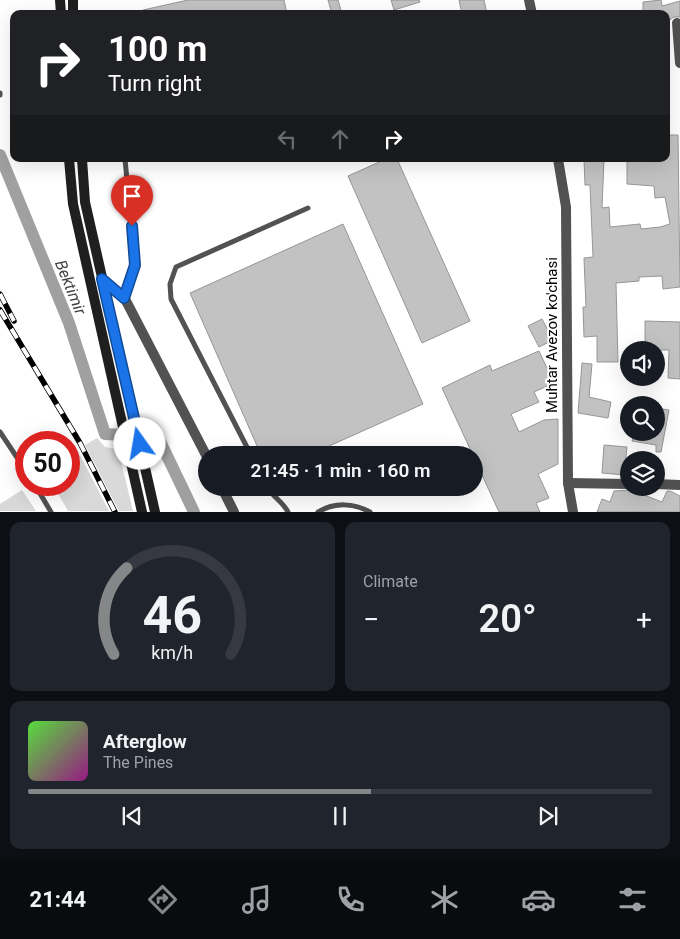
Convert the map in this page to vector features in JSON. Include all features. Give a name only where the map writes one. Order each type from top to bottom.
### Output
[{"type":"main road","points":[[69,162],[73,204],[142,512]]},
{"type":"main road","points":[[82,162],[85,202],[155,512]]},
{"type":"street","points":[[677,23],[680,63]]},
{"type":"street","name":"Muhtar Avezov ko'chasi","points":[[558,162],[566,207],[568,483],[573,512]]},
{"type":"street","points":[[102,279],[124,298],[173,388],[201,446]]},
{"type":"street","points":[[568,483],[620,484]]},
{"type":"street","points":[[665,484],[680,485]]},
{"type":"street","points":[[226,496],[234,512]]},
{"type":"lane","points":[[124,298],[135,265],[125,162]]},
{"type":"lane","points":[[246,446],[171,299],[170,284],[176,267],[308,208]]},
{"type":"lane","points":[[0,432],[15,454]]},
{"type":"lane","points":[[42,496],[51,512]]},
{"type":"lane","points":[[275,496],[288,512]]},
{"type":"lane","points":[[318,512],[331,504],[361,506],[370,512]]},
{"type":"shaded area","points":[[97,438],[105,447],[118,449],[133,511],[119,511],[85,445]]},
{"type":"shaded area","points":[[80,455],[109,511],[68,511],[59,496],[80,496]]},
{"type":"shaded area","points":[[15,494],[15,496],[26,496],[36,511],[0,511],[0,504]]},
{"type":"building","points":[[188,0],[284,0],[286,10],[143,10]]},
{"type":"building","points":[[328,0],[338,0],[341,10],[331,10]]},
{"type":"building","points":[[391,0],[419,0],[420,2],[394,10]]},
{"type":"building","points":[[459,0],[484,0],[486,10],[461,10]]},
{"type":"building","points":[[661,0],[662,6],[680,1],[680,17],[674,17],[670,20],[670,10],[643,10],[643,2]]},
{"type":"building","points":[[670,135],[678,135],[680,287],[663,289],[662,276],[639,277],[639,281],[616,283],[618,362],[597,362],[597,336],[584,337],[583,307],[586,307],[584,258],[593,257],[590,185],[585,185],[584,162],[604,162],[602,208],[609,207],[610,227],[640,224],[641,229],[670,224],[665,197],[655,198],[654,186],[627,184],[627,162],[670,162]]},
{"type":"building","points":[[379,162],[398,162],[470,321],[422,343],[348,176]]},
{"type":"building","points":[[343,224],[423,404],[329,446],[257,446],[190,293]]},
{"type":"building","points":[[542,319],[553,340],[539,347],[528,326]]},
{"type":"building","points":[[645,321],[680,322],[680,379],[668,378],[669,350],[665,350],[665,341],[645,341]]},
{"type":"building","points":[[539,351],[554,383],[534,392],[539,402],[511,414],[519,432],[544,420],[558,419],[558,464],[538,474],[549,498],[536,503],[540,512],[499,512],[483,477],[483,446],[469,446],[442,388],[490,365],[492,371]]},
{"type":"building","points":[[582,363],[592,364],[589,397],[611,402],[608,418],[578,413]]},
{"type":"building","points":[[665,409],[669,410],[665,431]]},
{"type":"building","points":[[632,441],[663,441],[661,451],[656,451],[656,445]]},
{"type":"building","points":[[604,445],[627,447],[627,451],[620,451],[620,475],[602,473]]},
{"type":"building","points":[[614,491],[620,491],[620,496],[646,496],[662,502],[667,491],[670,491],[680,496],[680,512],[597,512],[602,499],[610,502]]},
{"type":"waterway","name":"Bektimir","points":[[0,155],[69,323],[105,434],[158,437],[194,512]]},
{"type":"railway","points":[[0,294],[14,321]]},
{"type":"railway","points":[[0,310],[80,443],[115,512]]},
{"type":"route","points":[[132,226],[135,265],[124,298],[102,279],[140,444]]}]
